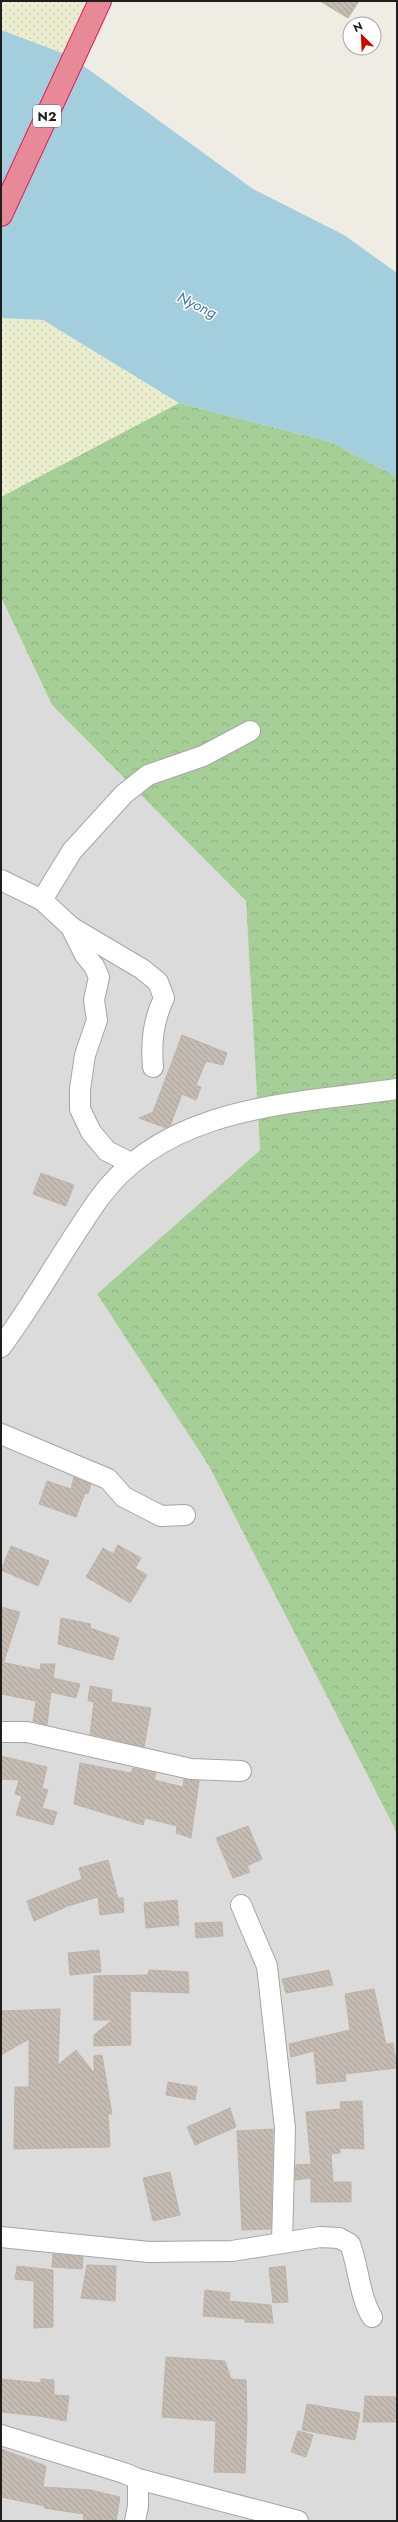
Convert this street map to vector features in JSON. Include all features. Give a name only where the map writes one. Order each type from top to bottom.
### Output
[{"type":"highway","name":"N2","points":[[1,216],[97,9]]},
{"type":"street","points":[[42,900],[72,851],[98,820],[130,789],[148,775],[203,756],[250,731]]},
{"type":"street","points":[[1,880],[42,900],[71,927],[142,969],[158,982],[164,998],[155,1017],[151,1046],[153,1068]]},
{"type":"street","points":[[71,927],[85,956],[94,966],[99,977],[94,1000],[97,1020],[85,1055],[80,1089],[80,1109],[91,1132],[107,1151],[130,1163]]},
{"type":"street","points":[[1,1347],[98,1200],[130,1163],[168,1138],[214,1120],[253,1110],[397,1089]]},
{"type":"street","points":[[1,1434],[108,1479],[124,1497],[161,1516],[185,1515]]},
{"type":"street","points":[[1,1732],[27,1732],[191,1770],[241,1771]]},
{"type":"street","points":[[241,1905],[267,1966],[285,2128],[282,2242]]},
{"type":"street","points":[[1,2237],[149,2252],[232,2251],[320,2237],[339,2238],[350,2244],[360,2279],[365,2305],[372,2317]]},
{"type":"street","points":[[1,2435],[124,2473],[138,2480],[298,2521]]},
{"type":"street","points":[[135,2521],[138,2506],[138,2480]]},
{"type":"shaded area","points":[[1,597],[52,705],[246,901],[260,1150],[97,1294],[209,1466],[395,1829],[397,1837],[397,2521],[1,2521]]},
{"type":"green space","points":[[1,1],[100,1],[70,56],[1,30]]},
{"type":"green space","points":[[1,318],[43,320],[179,403],[1,497]]},
{"type":"green space","points":[[179,403],[331,442],[397,477],[397,1837],[395,1829],[209,1466],[97,1294],[260,1150],[246,901],[52,705],[1,597],[1,497]]},
{"type":"water","name":"Nyong","points":[[1,30],[70,56],[253,189],[344,235],[397,273],[397,477],[331,442],[179,403],[43,320],[1,318]]},
{"type":"building","points":[[320,1],[359,1],[349,16],[345,16]]},
{"type":"building","points":[[182,1035],[227,1053],[223,1065],[206,1061],[196,1085],[201,1087],[196,1100],[182,1094],[170,1126],[166,1128],[139,1118],[153,1112]]},
{"type":"building","points":[[41,1173],[74,1185],[66,1206],[33,1194]]},
{"type":"building","points":[[74,1477],[91,1484],[88,1494],[85,1493],[76,1517],[39,1504],[47,1481],[71,1489]]},
{"type":"building","points":[[118,1545],[141,1558],[135,1568],[147,1575],[130,1603],[86,1577],[103,1548],[113,1554]]},
{"type":"building","points":[[11,1546],[49,1561],[38,1586],[1,1570]]},
{"type":"building","points":[[1,1607],[20,1612],[4,1661],[1,1661]]},
{"type":"building","points":[[61,1618],[91,1624],[90,1628],[119,1638],[113,1660],[58,1644]]},
{"type":"building","points":[[1,1662],[40,1670],[41,1664],[55,1664],[53,1678],[80,1684],[76,1698],[51,1692],[47,1725],[33,1721],[36,1701],[1,1694]]},
{"type":"building","points":[[90,1686],[112,1690],[111,1702],[151,1708],[144,1747],[90,1734],[94,1702],[88,1701]]},
{"type":"building","points":[[1,1756],[47,1767],[42,1788],[48,1790],[42,1808],[57,1812],[53,1825],[16,1815],[22,1796],[15,1794],[19,1780],[1,1779]]},
{"type":"building","points":[[80,1763],[131,1773],[133,1768],[156,1773],[154,1780],[183,1787],[184,1779],[199,1781],[191,1838],[176,1833],[177,1826],[145,1818],[143,1825],[74,1804]]},
{"type":"building","points":[[248,1826],[262,1859],[247,1866],[250,1872],[233,1878],[216,1838]]},
{"type":"building","points":[[108,1860],[118,1898],[123,1898],[124,1912],[100,1915],[98,1897],[68,1906],[34,1921],[27,1901],[82,1879],[79,1868]]},
{"type":"building","points":[[177,1900],[179,1925],[146,1928],[144,1903]]},
{"type":"building","points":[[222,1922],[223,1936],[196,1938],[195,1923]]},
{"type":"building","points":[[99,1950],[101,1972],[70,1975],[68,1953]]},
{"type":"building","points":[[149,1970],[188,1972],[189,1993],[130,1991],[131,2045],[94,2046],[94,2035],[112,2020],[94,2020],[94,1976],[148,1975]]},
{"type":"building","points":[[329,1970],[333,1985],[286,1993],[282,1979]]},
{"type":"building","points":[[374,1989],[386,2044],[393,2043],[397,2068],[345,2074],[346,2081],[317,2084],[314,2051],[291,2057],[289,2044],[350,2030],[345,1994]]},
{"type":"building","points":[[60,2009],[58,2065],[76,2050],[94,2073],[94,2056],[102,2055],[112,2114],[108,2114],[110,2147],[14,2149],[15,2087],[29,2087],[29,2039],[1,2055],[1,2011]]},
{"type":"building","points":[[168,2082],[197,2087],[195,2100],[166,2095]]},
{"type":"building","points":[[362,2101],[364,2149],[340,2148],[340,2153],[331,2154],[333,2182],[351,2182],[351,2202],[311,2202],[311,2178],[295,2180],[296,2165],[311,2164],[306,2112],[341,2109],[340,2102]]},
{"type":"building","points":[[230,2108],[236,2127],[195,2145],[187,2127]]},
{"type":"building","points":[[273,2129],[271,2229],[242,2230],[237,2131]]},
{"type":"building","points":[[170,2172],[180,2215],[153,2221],[143,2178]]},
{"type":"building","points":[[53,2254],[83,2257],[82,2269],[52,2267]]},
{"type":"building","points":[[87,2265],[116,2266],[115,2301],[81,2298]]},
{"type":"building","points":[[17,2266],[53,2270],[53,2327],[34,2328],[34,2281],[15,2279]]},
{"type":"building","points":[[285,2266],[288,2302],[273,2303],[269,2268]]},
{"type":"building","points":[[205,2290],[230,2293],[229,2301],[271,2305],[273,2323],[245,2322],[245,2319],[203,2316]]},
{"type":"building","points":[[166,2357],[225,2361],[231,2379],[246,2380],[247,2416],[245,2473],[214,2472],[216,2421],[162,2417]]},
{"type":"building","points":[[1,2379],[41,2383],[41,2379],[54,2380],[54,2395],[69,2396],[66,2421],[39,2416],[1,2412]]},
{"type":"building","points":[[365,2396],[397,2397],[397,2422],[363,2422]]},
{"type":"building","points":[[307,2404],[360,2413],[355,2440],[302,2430]]},
{"type":"building","points":[[298,2431],[313,2435],[306,2457],[291,2452]]},
{"type":"building","points":[[1,2449],[46,2466],[43,2487],[91,2490],[120,2497],[116,2521],[91,2521],[83,2519],[84,2514],[44,2508],[45,2506],[1,2497]]}]
